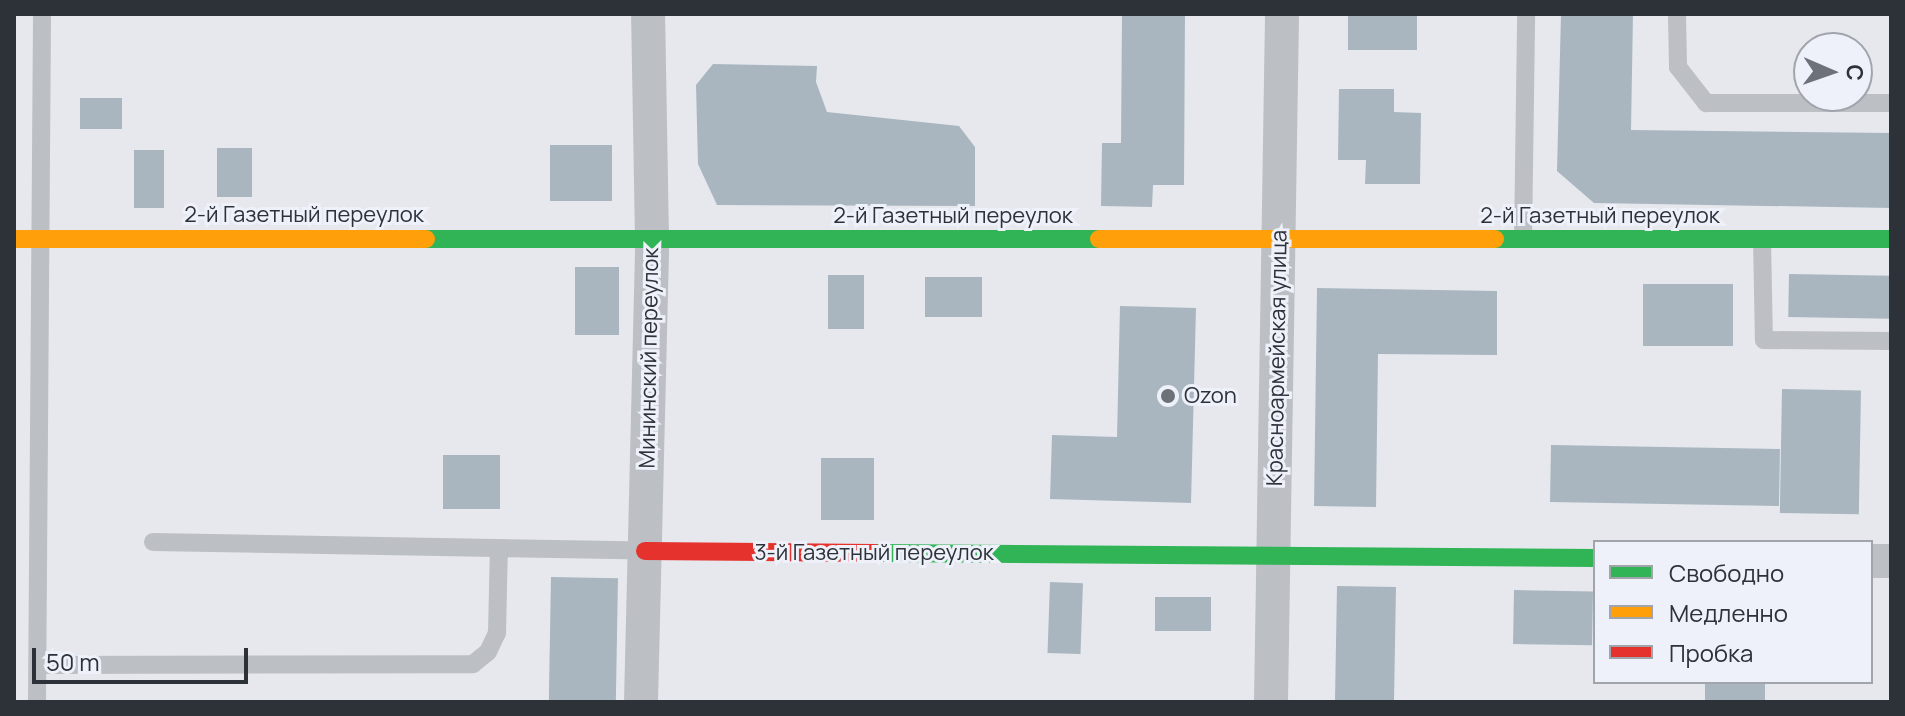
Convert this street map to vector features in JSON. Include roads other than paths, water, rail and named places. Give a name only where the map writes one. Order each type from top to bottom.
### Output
[{"type":"street","name":"Мининский переулок","points":[[641,702],[652,239],[648,14]]},
{"type":"street","name":"Красноармейская улица","points":[[1271,702],[1282,14]]},
{"type":"street","name":"2-й Газетный переулок","points":[[14,239],[1891,239]]},
{"type":"street","name":"3-й Газетный переулок","points":[[645,551],[1593,558]]},
{"type":"lane","points":[[37,702],[42,14]]},
{"type":"lane","points":[[1523,240],[1526,14]]},
{"type":"lane","points":[[1677,14],[1678,67],[1706,103],[1891,103]]},
{"type":"lane","points":[[1762,239],[1764,340],[1891,341]]},
{"type":"lane","name":"3-й Газетный переулок","points":[[153,542],[645,551]]},
{"type":"lane","points":[[38,665],[473,664],[488,652],[497,633],[499,548]]},
{"type":"place","name":"Ozon","points":[[1168,396]]}]
